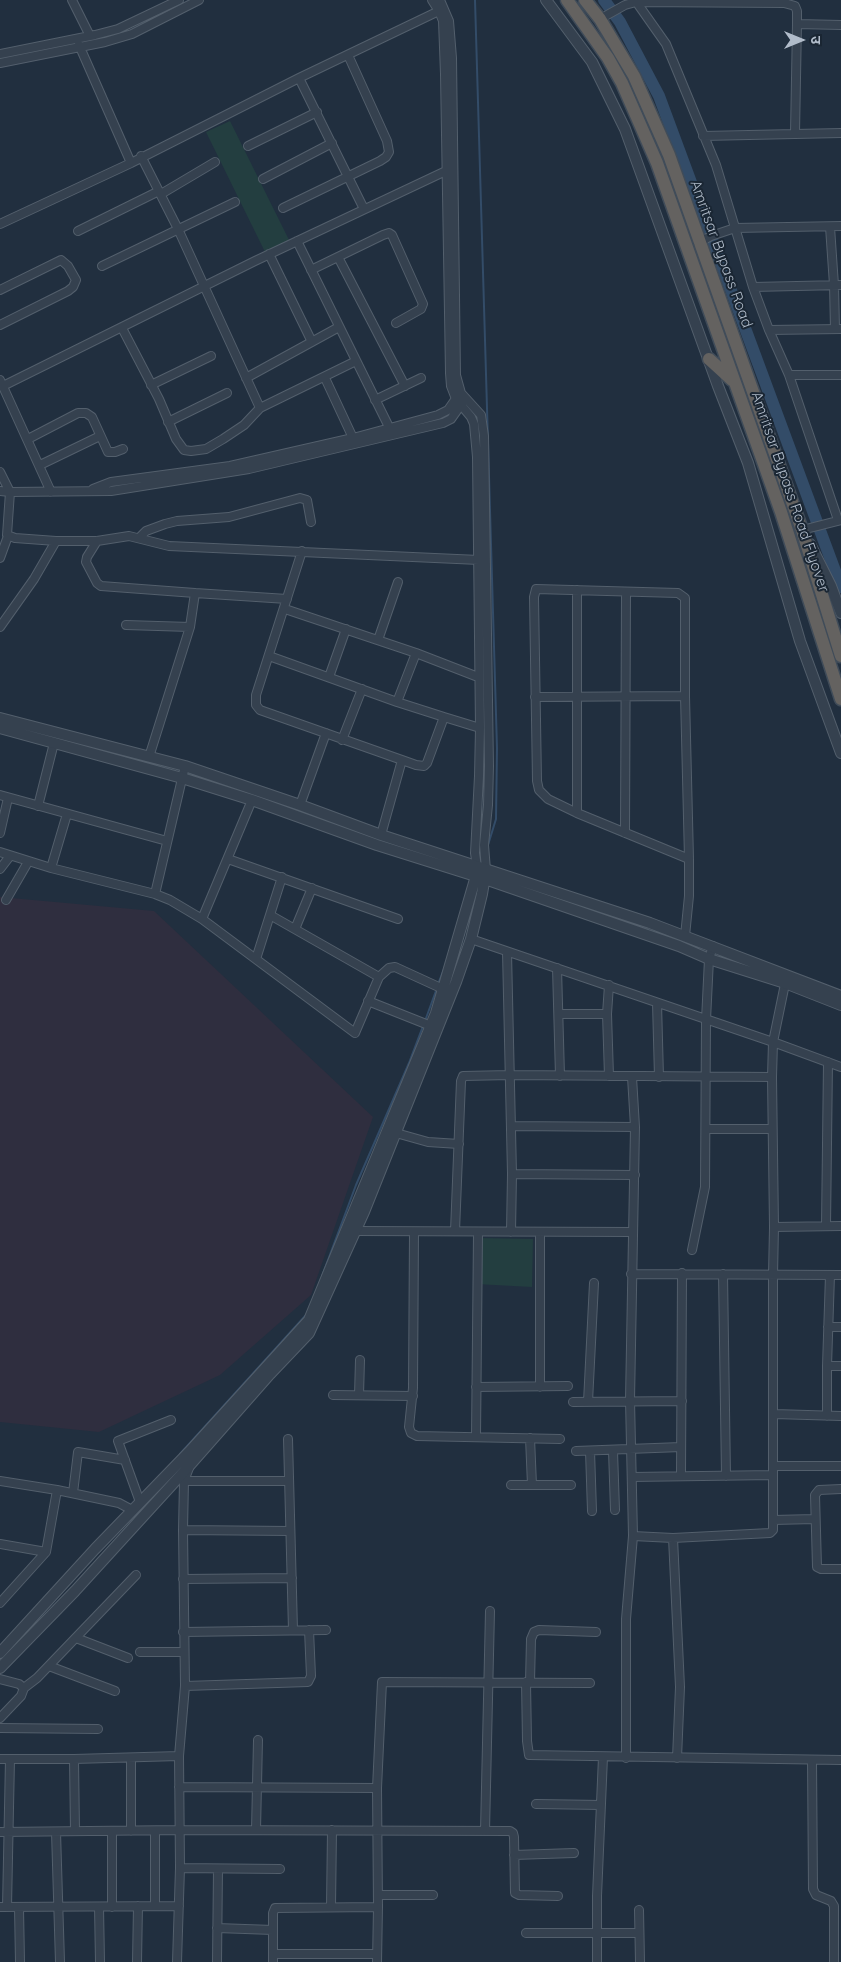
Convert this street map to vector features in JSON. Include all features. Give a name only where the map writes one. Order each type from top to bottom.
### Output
[{"type":"highway","name":"Amritsar Bypass Road","points":[[567,0],[608,58],[635,109],[734,381]]},
{"type":"highway","name":"Amritsar Bypass Road","points":[[585,0],[605,17],[644,97],[668,156],[802,530]]},
{"type":"highway","points":[[709,359],[734,381]]},
{"type":"highway","name":"Amritsar Bypass Road Flyover","points":[[734,381],[781,512],[841,699]]},
{"type":"highway","name":"Amritsar Bypass Road Flyover","points":[[802,530],[841,656]]},
{"type":"street","points":[[72,0],[90,36]]},
{"type":"street","points":[[0,54],[90,36],[133,22],[179,0]]},
{"type":"street","points":[[0,63],[80,48],[132,34],[199,0]]},
{"type":"street","points":[[432,0],[442,9]]},
{"type":"street","points":[[0,1653],[132,1510],[189,1452],[308,1320],[431,1026],[481,873],[475,854],[480,776],[480,728],[478,677],[479,560],[475,433],[471,417],[450,373],[449,74],[440,0]]},
{"type":"street","points":[[546,0],[592,62],[625,129],[748,462],[800,641],[841,753]]},
{"type":"street","points":[[636,1],[666,44],[724,188],[731,229],[768,330],[789,375],[840,520],[802,530],[819,561],[841,613]]},
{"type":"street","points":[[605,17],[636,1],[788,3],[795,6],[797,24],[795,134]]},
{"type":"street","points":[[0,224],[131,163],[299,78],[442,9]]},
{"type":"street","points":[[797,24],[841,25]]},
{"type":"street","points":[[76,39],[131,163]]},
{"type":"street","points":[[283,208],[386,157],[389,149],[387,141],[348,55]]},
{"type":"street","points":[[299,78],[364,209]]},
{"type":"street","points":[[248,146],[316,112]]},
{"type":"street","points":[[703,136],[841,133]]},
{"type":"street","points":[[263,179],[332,143]]},
{"type":"street","points":[[142,156],[206,287],[260,408]]},
{"type":"street","points":[[78,231],[160,192],[215,162]]},
{"type":"street","points":[[51,492],[1,383],[122,328],[269,254],[449,170]]},
{"type":"street","points":[[102,266],[235,202]]},
{"type":"street","points":[[698,243],[731,229],[841,226]]},
{"type":"street","points":[[768,330],[838,329],[838,285],[830,227]]},
{"type":"street","points":[[311,270],[383,234],[390,233],[423,304],[421,309],[396,323]]},
{"type":"street","points":[[297,241],[389,427]]},
{"type":"street","points":[[269,254],[312,342]]},
{"type":"street","points":[[338,256],[405,386]]},
{"type":"street","points":[[0,290],[62,260],[76,280],[73,287],[68,291],[0,325]]},
{"type":"street","points":[[753,287],[838,285]]},
{"type":"street","points":[[246,378],[340,327]]},
{"type":"street","points":[[122,328],[168,422],[184,450],[196,451],[206,449],[234,432],[260,408],[325,378],[356,361]]},
{"type":"street","points":[[151,385],[211,356]]},
{"type":"street","points":[[789,375],[841,375]]},
{"type":"street","points":[[325,378],[352,438]]},
{"type":"street","points":[[376,400],[421,378]]},
{"type":"street","points":[[168,422],[228,393]]},
{"type":"street","points":[[91,490],[110,482],[230,466],[352,438],[438,415],[448,410],[461,399]]},
{"type":"street","points":[[0,490],[10,492],[111,491],[203,478],[296,459],[443,423],[451,419],[461,399]]},
{"type":"street","points":[[0,1668],[74,1591],[309,1333],[356,1231],[456,982],[471,939],[484,845],[489,766],[484,436],[481,415],[461,399]]},
{"type":"street","points":[[28,439],[81,413],[88,413],[92,416],[108,452],[112,453],[123,449]]},
{"type":"street","points":[[40,465],[100,436]]},
{"type":"street","points":[[0,472],[10,492],[6,531],[8,536],[0,558]]},
{"type":"street","points":[[139,538],[146,531],[165,524],[229,517],[300,498],[307,500],[311,522]]},
{"type":"street","points":[[8,536],[56,542],[97,542],[124,536],[169,546],[479,560]]},
{"type":"street","points":[[0,627],[34,579],[56,542]]},
{"type":"street","points":[[97,542],[86,557],[86,562],[99,585],[104,587],[287,599]]},
{"type":"street","points":[[302,551],[256,695],[257,708],[416,766],[427,764],[444,717]]},
{"type":"street","points":[[378,640],[398,582]]},
{"type":"street","points":[[685,936],[689,896],[689,859],[685,696],[685,598],[678,593],[536,589],[534,593],[535,698],[537,781],[539,790],[548,798],[577,813],[689,859]]},
{"type":"street","points":[[577,590],[577,813]]},
{"type":"street","points":[[625,833],[626,592]]},
{"type":"street","points":[[149,757],[190,627],[195,593]]},
{"type":"street","points":[[285,609],[416,653],[478,677]]},
{"type":"street","points":[[126,625],[190,627]]},
{"type":"street","points":[[329,677],[346,629]]},
{"type":"street","points":[[398,702],[416,653]]},
{"type":"street","points":[[269,656],[398,702],[480,728]]},
{"type":"street","points":[[342,740],[362,689]]},
{"type":"street","points":[[535,698],[685,696]]},
{"type":"street","points":[[0,718],[185,766],[300,805],[679,946],[709,959],[786,979],[841,996]]},
{"type":"street","points":[[0,728],[182,778],[252,800],[376,845],[481,873],[685,936],[713,946],[841,1005]]},
{"type":"street","points":[[300,805],[326,733]]},
{"type":"street","points":[[38,806],[54,743]]},
{"type":"street","points":[[380,835],[402,760]]},
{"type":"street","points":[[155,894],[185,766]]},
{"type":"street","points":[[0,795],[167,841]]},
{"type":"street","points":[[0,833],[8,798]]},
{"type":"street","points":[[202,919],[252,800]]},
{"type":"street","points":[[51,868],[67,814]]},
{"type":"street","points":[[0,852],[28,862],[155,894],[170,900],[202,919],[355,1033],[379,977],[389,968],[395,967],[443,989]]},
{"type":"street","points":[[0,869],[10,856]]},
{"type":"street","points":[[228,859],[398,919]]},
{"type":"street","points":[[6,900],[28,862]]},
{"type":"street","points":[[256,959],[282,877]]},
{"type":"street","points":[[295,929],[312,888]]},
{"type":"street","points":[[270,915],[379,977]]},
{"type":"street","points":[[471,939],[609,985],[841,1067]]},
{"type":"street","points":[[692,1250],[705,1187],[707,1128],[706,1020],[709,959],[713,946]]},
{"type":"street","points":[[507,952],[512,1174],[511,1232]]},
{"type":"street","points":[[557,968],[560,1076]]},
{"type":"street","points":[[633,1536],[673,1538],[770,1533],[773,1530],[772,1275],[774,1227],[772,1077],[773,1042],[786,979]]},
{"type":"street","points":[[609,985],[607,1014],[609,1076]]},
{"type":"street","points":[[368,1002],[431,1026]]},
{"type":"street","points":[[657,1003],[659,1076]]},
{"type":"street","points":[[559,1014],[607,1014]]},
{"type":"street","points":[[826,1226],[828,1062]]},
{"type":"street","points":[[455,1231],[461,1078],[466,1075],[772,1077]]},
{"type":"street","points":[[626,1758],[626,1619],[633,1536],[630,1400],[635,1127],[632,1077]]},
{"type":"street","points":[[511,1126],[635,1127]]},
{"type":"street","points":[[707,1128],[772,1129]]},
{"type":"street","points":[[396,1133],[428,1142],[459,1144]]},
{"type":"street","points":[[512,1174],[635,1175]]},
{"type":"street","points":[[774,1227],[841,1226]]},
{"type":"street","points":[[356,1231],[455,1231],[478,1233],[633,1232]]},
{"type":"street","points":[[414,1232],[412,1396],[409,1427],[411,1433],[414,1435],[476,1438],[560,1439]]},
{"type":"street","points":[[540,1232],[540,1386]]},
{"type":"street","points":[[476,1438],[478,1233]]},
{"type":"street","points":[[681,1476],[682,1273]]},
{"type":"street","points":[[631,1274],[841,1275]]},
{"type":"street","points":[[723,1274],[726,1476]]},
{"type":"street","points":[[828,1416],[827,1366],[830,1275]]},
{"type":"street","points":[[588,1402],[594,1283]]},
{"type":"street","points":[[828,1327],[841,1327]]},
{"type":"street","points":[[359,1395],[360,1360]]},
{"type":"street","points":[[827,1366],[841,1366]]},
{"type":"street","points":[[476,1387],[568,1386]]},
{"type":"street","points":[[333,1395],[412,1396]]},
{"type":"street","points":[[573,1402],[682,1401]]},
{"type":"street","points":[[774,1414],[841,1416]]},
{"type":"street","points":[[140,1502],[118,1442],[119,1439],[171,1420]]},
{"type":"street","points":[[530,1438],[532,1485]]},
{"type":"street","points":[[288,1439],[293,1630]]},
{"type":"street","points":[[576,1451],[681,1447]]},
{"type":"street","points":[[590,1451],[592,1511]]},
{"type":"street","points":[[613,1451],[615,1510]]},
{"type":"street","points":[[73,1493],[78,1452],[125,1460]]},
{"type":"street","points":[[177,1962],[180,1868],[179,1756],[185,1686],[182,1530],[184,1482],[190,1465]]},
{"type":"street","points":[[774,1466],[841,1466]]},
{"type":"street","points":[[632,1477],[774,1475]]},
{"type":"street","points":[[0,1481],[57,1490],[119,1503],[132,1510]]},
{"type":"street","points":[[184,1482],[288,1481]]},
{"type":"street","points":[[511,1485],[571,1485]]},
{"type":"street","points":[[841,1489],[815,1492],[817,1567],[821,1569],[841,1569]]},
{"type":"street","points":[[0,1603],[46,1552],[57,1490]]},
{"type":"street","points":[[773,1520],[815,1519]]},
{"type":"street","points":[[182,1530],[290,1531]]},
{"type":"street","points":[[673,1538],[680,1687],[677,1758]]},
{"type":"street","points":[[0,1544],[46,1552]]},
{"type":"street","points":[[0,1718],[21,1696],[24,1688],[49,1666],[136,1575]]},
{"type":"street","points":[[182,1579],[292,1578]]},
{"type":"street","points":[[485,1831],[490,1611]]},
{"type":"street","points":[[185,1686],[308,1682],[311,1676],[308,1630]]},
{"type":"street","points":[[183,1632],[326,1630]]},
{"type":"street","points":[[596,1632],[538,1630],[534,1632],[531,1639],[528,1682],[528,1755],[841,1760]]},
{"type":"street","points":[[76,1638],[128,1658]]},
{"type":"street","points":[[140,1652],[184,1652]]},
{"type":"street","points":[[49,1666],[116,1691]]},
{"type":"street","points":[[0,1679],[19,1684],[24,1688]]},
{"type":"street","points":[[378,1907],[275,1908],[273,1913],[273,1958],[376,1958],[378,1907],[377,1788],[382,1682],[590,1683]]},
{"type":"street","points":[[0,1728],[98,1729]]},
{"type":"street","points":[[256,1830],[258,1740]]},
{"type":"street","points":[[0,1759],[74,1760],[179,1756]]},
{"type":"street","points":[[598,1962],[597,1896],[603,1757]]},
{"type":"street","points":[[132,1758],[132,1831]]},
{"type":"street","points":[[10,1759],[9,1832],[3,1907],[178,1906]]},
{"type":"street","points":[[74,1760],[74,1831]]},
{"type":"street","points":[[812,1760],[813,1889],[816,1895],[831,1901],[834,1906],[834,1962]]},
{"type":"street","points":[[179,1788],[377,1788]]},
{"type":"street","points":[[536,1804],[600,1806]]},
{"type":"street","points":[[0,1832],[179,1830],[512,1832],[514,1837],[514,1893],[558,1896]]},
{"type":"street","points":[[331,1907],[332,1830]]},
{"type":"street","points":[[112,1831],[112,1907]]},
{"type":"street","points":[[155,1831],[155,1906]]},
{"type":"street","points":[[56,1832],[60,1962]]},
{"type":"street","points":[[514,1855],[574,1853]]},
{"type":"street","points":[[180,1868],[280,1869]]},
{"type":"street","points":[[217,1962],[218,1869]]},
{"type":"street","points":[[378,1896],[433,1895]]},
{"type":"street","points":[[137,1962],[138,1906]]},
{"type":"street","points":[[99,1907],[100,1962]]},
{"type":"street","points":[[20,1908],[20,1962]]},
{"type":"street","points":[[639,1910],[640,1962]]},
{"type":"street","points":[[217,1928],[273,1930]]},
{"type":"street","points":[[526,1934],[638,1933]]},
{"type":"shaded area","points":[[0,897],[154,911],[373,1117],[311,1295],[220,1375],[99,1432],[0,1422]]},
{"type":"green space","points":[[230,121],[289,240],[265,252],[206,132]]},
{"type":"green space","points":[[477,1238],[533,1239],[532,1287],[476,1284]]},
{"type":"waterway","points":[[475,0],[497,748],[496,819],[488,845]]},
{"type":"waterway","points":[[604,0],[620,22],[659,96],[841,587]]},
{"type":"waterway","points":[[438,984],[444,969]]},
{"type":"waterway","points":[[425,1021],[437,988]]},
{"type":"waterway","points":[[322,1276],[356,1185],[423,1026]]},
{"type":"waterway","points":[[180,1454],[306,1315]]}]
